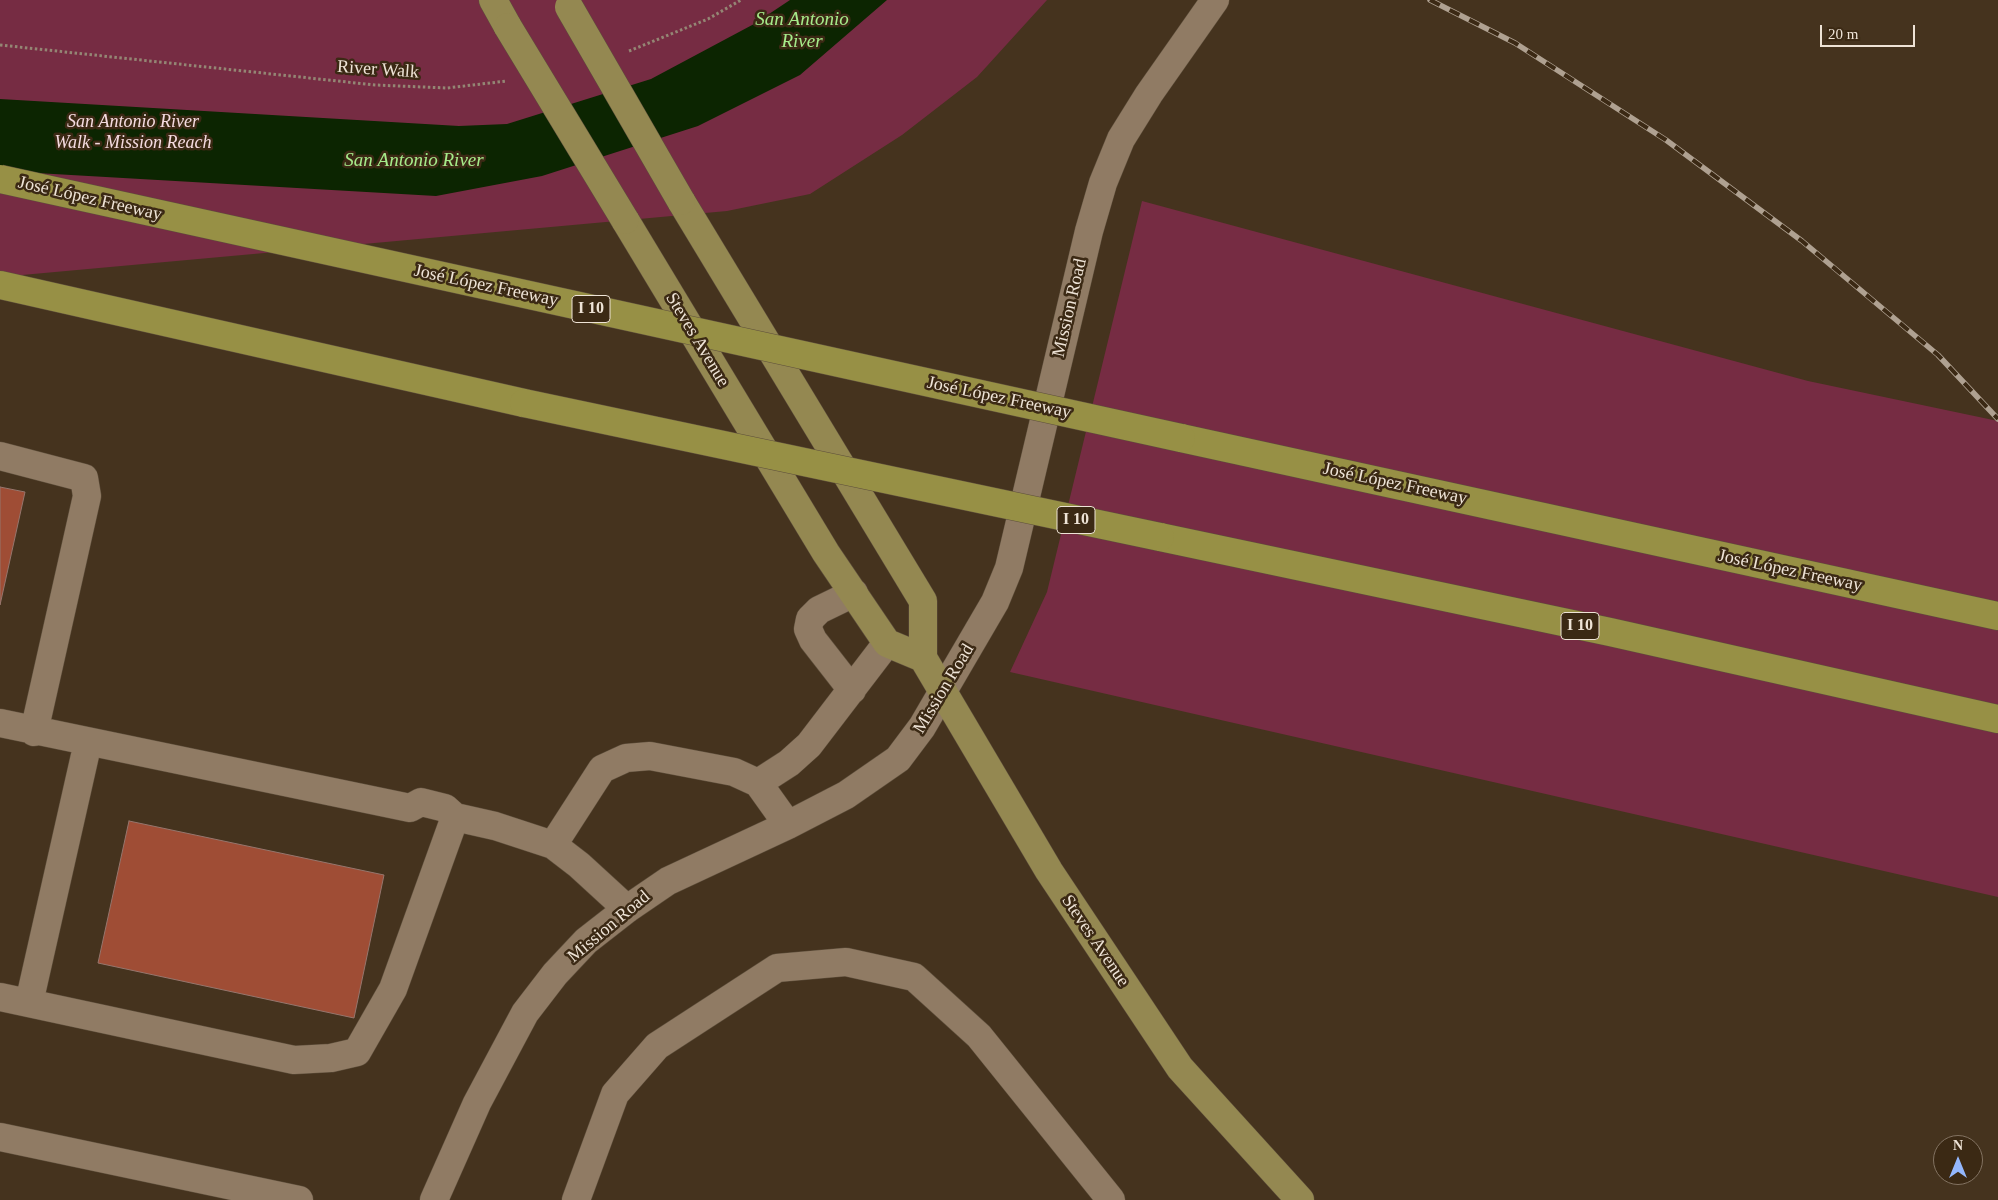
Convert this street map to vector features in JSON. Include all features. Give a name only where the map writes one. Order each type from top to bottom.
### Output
[{"type":"highway","name":"José López Freeway","points":[[0,179],[1998,616]]},
{"type":"highway","name":"I 10","points":[[0,285],[534,405],[1610,632],[1998,719]]},
{"type":"main road","name":"Steves Avenue","points":[[493,0],[826,553],[887,643]]},
{"type":"main road","points":[[567,4],[682,201],[923,601],[923,658],[887,643]]},
{"type":"main road","name":"Steves Avenue","points":[[923,658],[944,690],[964,730],[1048,871],[1180,1068],[1300,1200]]},
{"type":"street","name":"Mission Road","points":[[434,1200],[497,1063],[525,1013],[555,974],[586,941],[626,909],[668,881],[788,825],[846,795],[898,760],[922,727],[995,602],[1009,568],[1089,231],[1104,183],[1122,139],[1149,94],[1215,0]]},
{"type":"street","points":[[0,456],[84,478],[87,496],[34,732]]},
{"type":"street","points":[[852,690],[813,640],[808,629],[810,619],[819,610],[854,593]]},
{"type":"street","points":[[758,783],[789,763],[809,745],[887,643]]},
{"type":"street","points":[[0,723],[34,732],[410,808],[415,817],[440,823],[455,817],[495,826],[553,845],[580,865],[626,909]]},
{"type":"street","points":[[29,1003],[88,742]]},
{"type":"street","points":[[553,845],[602,770],[626,758],[650,756],[734,772],[758,783],[788,825]]},
{"type":"street","points":[[0,996],[294,1060],[331,1058],[357,1052],[393,989],[455,817]]},
{"type":"street","points":[[576,1200],[614,1094],[657,1046],[777,968],[846,962],[914,977],[979,1036],[1111,1200]]},
{"type":"street","points":[[0,1137],[299,1200]]},
{"type":"path","points":[[623,52],[642,48],[708,19],[741,0]]},
{"type":"path","name":"River Walk","points":[[0,45],[375,85],[447,88],[510,81]]},
{"type":"green space","name":"San Antonio River Walk - Mission Reach","points":[[0,0],[1047,0],[977,77],[902,135],[810,194],[727,211],[0,277]]},
{"type":"green space","points":[[1142,201],[1808,381],[1998,421],[1998,897],[1010,672],[1047,592]]},
{"type":"water","name":"San Antonio River","points":[[790,0],[887,0],[800,75],[698,126],[542,176],[436,196],[19,172],[0,174],[0,99],[459,126],[507,124],[651,79],[754,24]]},
{"type":"building","points":[[0,487],[25,492],[0,605]]},
{"type":"building","points":[[129,821],[384,875],[354,1018],[98,963]]},
{"type":"railway","points":[[1430,0],[1515,43],[1666,140],[1802,241],[1938,355],[1998,419]]}]
